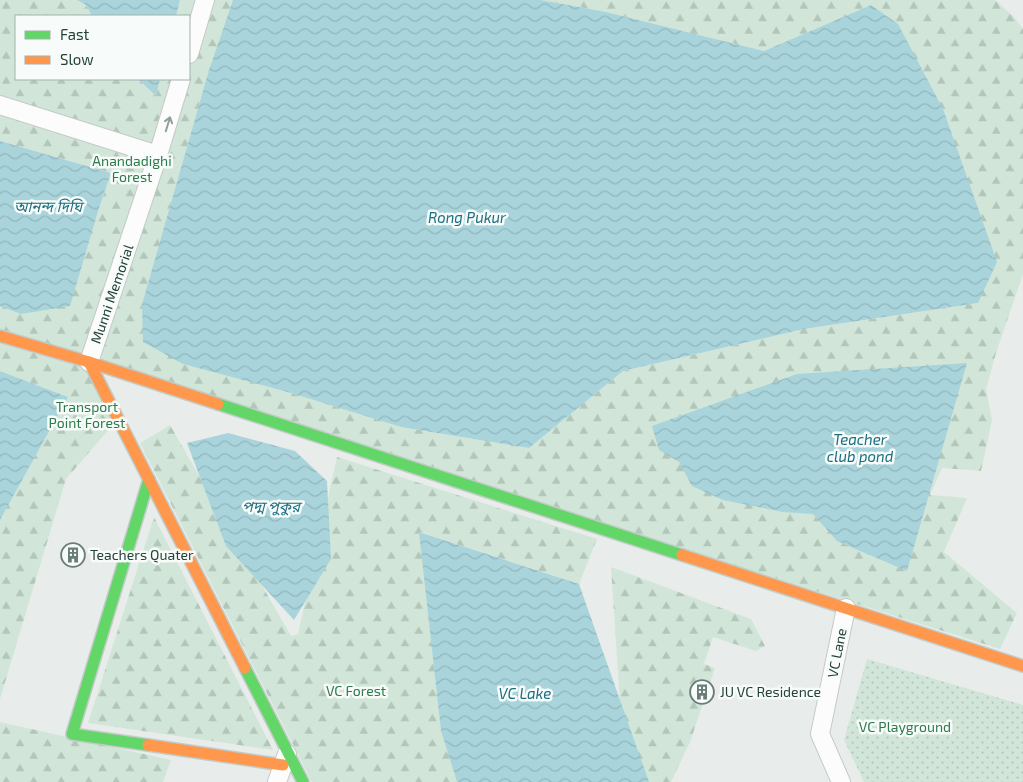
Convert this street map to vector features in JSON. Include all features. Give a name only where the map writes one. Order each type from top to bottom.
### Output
[{"type":"street","points":[[190,51],[205,0]]},
{"type":"street","points":[[0,105],[158,155],[181,80]]},
{"type":"street","name":"Munni Memorial","points":[[89,362],[158,155]]},
{"type":"street","points":[[0,336],[89,362],[1023,666]]},
{"type":"street","points":[[89,362],[149,479],[283,766],[303,782]]},
{"type":"street","points":[[149,479],[72,734],[283,766]]},
{"type":"street","name":"VC Lane","points":[[841,782],[820,734],[846,608]]},
{"type":"green space","points":[[0,0],[77,0],[86,5],[91,15],[15,15],[15,80],[139,80],[156,96],[160,80],[190,80],[190,15],[176,15],[180,0],[233,0],[209,70],[142,304],[183,364],[291,393],[401,427],[529,448],[623,371],[804,329],[978,303],[871,5],[764,51],[606,12],[541,0],[995,0],[1014,17],[1023,29],[1023,274],[996,353],[986,389],[992,420],[981,471],[942,468],[930,495],[967,498],[944,552],[1017,613],[1000,649],[89,362],[118,419],[66,479],[0,699],[0,519],[68,397],[0,371],[0,306],[98,211],[111,173],[0,141]]},
{"type":"green space","name":"VC Forest","points":[[170,425],[291,636],[298,634],[337,457],[597,539],[579,584],[420,532],[441,731],[457,782],[312,782],[140,443]]},
{"type":"green space","points":[[154,517],[273,750],[88,723]]},
{"type":"green space","points":[[611,567],[751,619],[765,646],[756,651],[713,637],[704,664],[715,668],[690,742],[671,782],[629,782],[624,764]]},
{"type":"green space","name":"VC Playground","points":[[867,659],[1023,705],[1023,782],[864,782],[844,740]]},
{"type":"green space","points":[[0,722],[171,760],[163,782],[0,782]]},
{"type":"water","points":[[77,0],[180,0],[176,15],[91,15],[86,5]]},
{"type":"water","name":"Rong Pukur","points":[[233,0],[541,0],[606,12],[764,51],[871,5],[898,24],[943,109],[997,262],[978,303],[804,329],[623,371],[529,448],[401,427],[291,393],[183,364],[143,342],[142,304],[209,70]]},
{"type":"water","points":[[139,80],[160,80],[156,96]]},
{"type":"water","name":"আনন্দ দিঘি","points":[[0,141],[111,173],[70,306],[21,314],[0,306]]},
{"type":"water","name":"Teacher club pond","points":[[967,363],[907,571],[837,541],[813,514],[783,512],[723,500],[692,486],[679,462],[659,450],[652,426],[797,374]]},
{"type":"water","points":[[0,371],[68,397],[0,520]]},
{"type":"water","name":"পদ্ম পুকুর","points":[[228,433],[295,451],[327,481],[331,559],[294,620],[226,546],[187,443]]},
{"type":"water","name":"VC Lake","points":[[419,532],[579,584],[649,782],[457,782],[441,731]]},
{"type":"traffic: fast","points":[[218,404],[682,555]]},
{"type":"traffic: fast","points":[[148,745],[72,734],[149,479]]},
{"type":"traffic: fast","points":[[245,668],[303,782]]},
{"type":"traffic: slow","points":[[0,336],[89,362],[218,404]]},
{"type":"traffic: slow","points":[[89,362],[245,668]]},
{"type":"traffic: slow","points":[[682,555],[1023,666]]},
{"type":"traffic: slow","points":[[148,745],[283,765]]},
{"type":"place","name":"Teachers Quater","points":[[73,555]]},
{"type":"place","name":"JU VC Residence","points":[[702,692]]},
{"type":"park label","name":"Anandadighi Forest","points":[[132,170]]},
{"type":"park label","name":"Transport Point Forest","points":[[87,416]]}]
